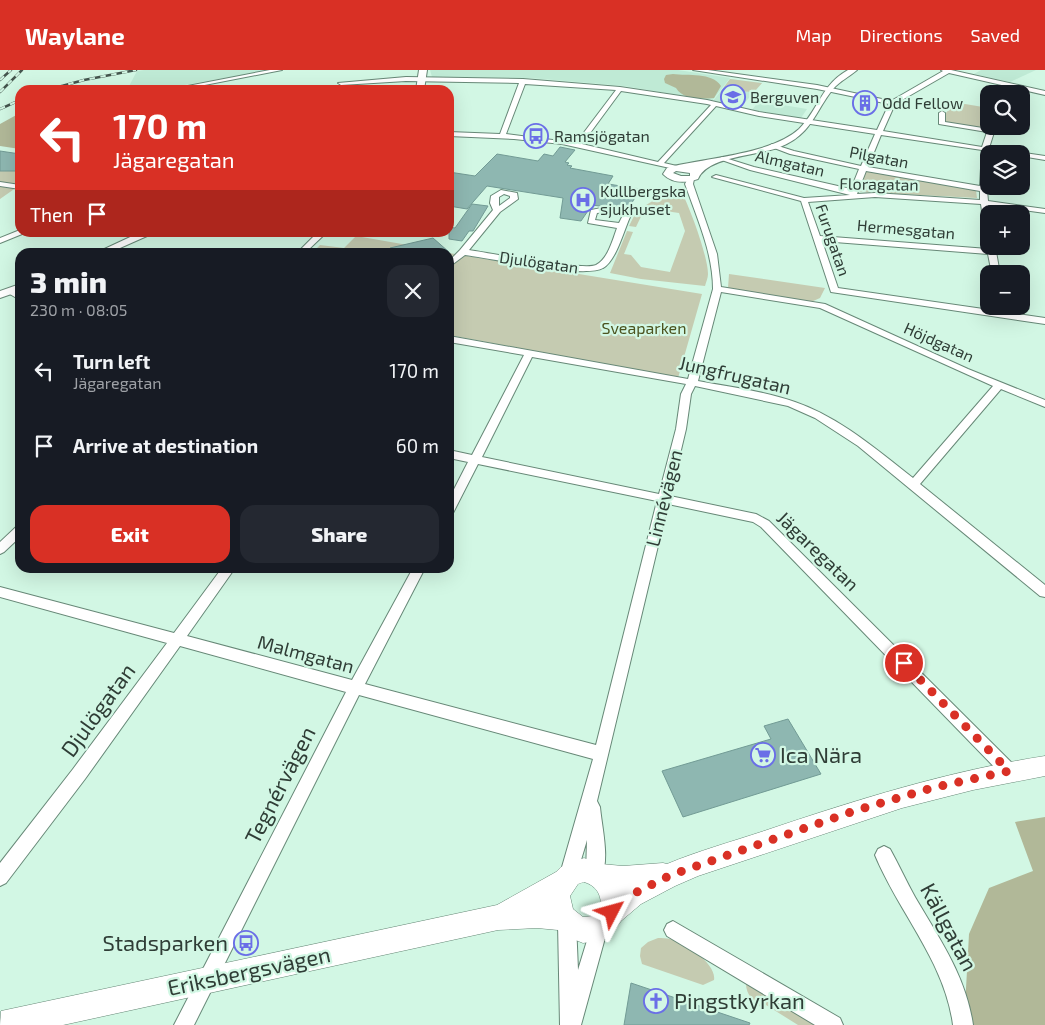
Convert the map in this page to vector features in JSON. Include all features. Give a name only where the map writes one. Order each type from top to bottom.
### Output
[{"type":"main road","points":[[671,875],[623,878],[584,870],[566,878],[557,896],[558,905],[565,920],[584,930],[606,920],[635,893],[671,875],[854,811],[932,788],[1009,771],[1045,766]]},
{"type":"main road","points":[[598,874],[612,891],[614,901],[606,920]]},
{"type":"main road","name":"Eriksbergsvägen","points":[[498,917],[566,878]]},
{"type":"main road","name":"Eriksbergsvägen","points":[[1,1025],[498,917],[537,915],[565,920]]},
{"type":"street","points":[[196,85],[279,70]]},
{"type":"street","points":[[420,85],[423,70]]},
{"type":"street","points":[[696,70],[772,78],[892,102]]},
{"type":"street","points":[[668,172],[672,169],[772,146],[801,131],[837,78],[853,70]]},
{"type":"street","points":[[853,193],[862,168],[892,102],[946,70],[1011,85]]},
{"type":"street","points":[[341,83],[421,79],[523,81],[620,89],[715,104],[808,122],[980,148]]},
{"type":"street","points":[[502,136],[523,81]]},
{"type":"street","points":[[578,145],[620,89]]},
{"type":"street","points":[[1030,89],[1045,93]]},
{"type":"street","points":[[659,164],[715,104]]},
{"type":"street","points":[[942,113],[941,123],[980,128]]},
{"type":"street","points":[[454,134],[502,136],[578,145],[681,168],[692,176]]},
{"type":"street","name":"Pilgatan","points":[[772,146],[792,153],[862,168],[980,189]]},
{"type":"street","points":[[1030,156],[1045,158]]},
{"type":"street","name":"Almgatan","points":[[722,159],[752,169],[853,193]]},
{"type":"street","points":[[659,164],[677,179],[692,176],[710,161]]},
{"type":"street","name":"Linnévägen","points":[[566,878],[591,800],[638,598],[681,429],[686,394],[692,383],[717,289],[716,267],[694,198],[692,176]]},
{"type":"street","name":"Floragatan","points":[[716,177],[804,200],[853,193],[984,203],[1045,210]]},
{"type":"street","name":"Linnévägen","points":[[677,179],[694,198]]},
{"type":"street","points":[[0,184],[15,186]]},
{"type":"street","points":[[983,195],[984,203]]},
{"type":"street","name":"Furugatan","points":[[804,200],[834,290]]},
{"type":"street","name":"Djulögatan","points":[[454,260],[498,210]]},
{"type":"street","name":"Djulögatan","points":[[463,252],[590,269],[598,267],[605,262],[621,226]]},
{"type":"street","points":[[0,241],[15,235]]},
{"type":"street","points":[[113,248],[139,237]]},
{"type":"street","points":[[306,248],[318,237]]},
{"type":"street","name":"Hermesgatan","points":[[818,238],[980,248]]},
{"type":"street","name":"Höjdgatan","points":[[717,289],[822,306],[1045,404]]},
{"type":"street","points":[[822,306],[834,290],[980,308]]},
{"type":"street","points":[[1020,315],[1045,321]]},
{"type":"street","name":"Jungfrugatan","points":[[454,340],[775,399],[819,416],[862,443],[1045,592]]},
{"type":"street","points":[[454,501],[530,354]]},
{"type":"street","points":[[913,485],[999,385]]},
{"type":"street","name":"Jägaregatan","points":[[454,455],[756,518],[765,524],[1009,771]]},
{"type":"street","points":[[0,550],[15,535]]},
{"type":"street","name":"Djulögatan","points":[[0,877],[84,767],[225,573]]},
{"type":"street","name":"Tegnérvägen","points":[[184,1025],[416,573]]},
{"type":"street","name":"Malmgatan","points":[[0,592],[602,754]]},
{"type":"street","name":"Linnévägen","points":[[591,800],[598,874]]},
{"type":"street","name":"Källgatan","points":[[884,855],[946,967],[957,992],[962,1025]]},
{"type":"street","points":[[565,920],[571,1025]]},
{"type":"street","points":[[571,1025],[606,920]]},
{"type":"street","points":[[673,930],[833,1025]]},
{"type":"shaded area","points":[[270,70],[184,85],[130,85],[137,71]]},
{"type":"shaded area","points":[[430,70],[678,70],[730,78],[712,101],[624,86],[530,78],[432,77]]},
{"type":"shaded area","points":[[981,70],[1036,70],[1010,82],[974,74]]},
{"type":"shaded area","points":[[666,75],[712,78],[721,86],[714,98],[688,97],[665,83]]},
{"type":"shaded area","name":"Berguven","points":[[730,79],[762,83],[741,107],[713,101]]},
{"type":"shaded area","points":[[765,93],[788,96],[783,105],[807,109],[801,118],[752,110]]},
{"type":"shaded area","points":[[15,116],[15,148],[0,146],[0,124]]},
{"type":"shaded area","points":[[1045,817],[1045,1025],[964,1025],[969,934],[989,888],[1033,871],[1015,822]]},
{"type":"green space","points":[[730,79],[762,83],[754,92],[736,91],[736,89],[724,87]]},
{"type":"green space","points":[[953,102],[980,106],[980,129],[943,123],[946,113]]},
{"type":"green space","points":[[0,171],[15,171],[15,188],[0,199]]},
{"type":"green space","points":[[866,171],[976,190],[977,198],[861,192],[858,190]]},
{"type":"green space","points":[[679,187],[692,216],[705,255],[708,274],[705,286],[641,279],[610,273],[627,231],[633,232],[624,254],[631,255],[641,267],[670,272],[685,231],[679,213],[645,208],[636,227],[629,226],[635,214],[641,208],[661,196],[669,188]]},
{"type":"green space","points":[[355,237],[362,237],[425,248],[344,248]]},
{"type":"green space","points":[[320,245],[344,248],[317,248]]},
{"type":"green space","name":"Sveaparken","points":[[454,254],[702,294],[678,378],[454,336]]},
{"type":"green space","points":[[729,274],[825,288],[820,298],[811,302],[731,290],[728,288]]},
{"type":"green space","points":[[658,938],[676,941],[698,954],[710,967],[714,974],[714,980],[703,985],[642,964],[641,948],[648,942]]},
{"type":"green space","points":[[746,981],[820,1025],[798,1025],[766,1005],[764,1010],[749,994]]},
{"type":"building","name":"Kullbergska sjukhuset","points":[[560,147],[575,150],[565,162],[569,163],[567,165],[572,166],[570,168],[613,176],[608,184],[640,189],[630,206],[624,206],[622,209],[592,205],[581,221],[560,218],[563,198],[487,186],[467,209],[454,207],[454,173],[475,176],[497,154],[538,161],[544,154],[553,156]]},
{"type":"building","points":[[0,151],[15,153],[15,171],[0,171]]},
{"type":"building","points":[[472,204],[488,206],[473,231],[469,231],[462,241],[449,239],[449,237],[454,237],[455,228]]},
{"type":"building","points":[[433,238],[444,248],[390,248]]},
{"type":"building","name":"Ica Nära","points":[[788,719],[821,774],[683,817],[662,771],[771,739],[764,726]]},
{"type":"building","name":"Pingstkyrkan","points":[[631,983],[750,1023],[749,1025],[624,1025]]},
{"type":"railway","points":[[0,80],[11,70]]},
{"type":"railway","points":[[0,92],[22,70]]},
{"type":"railway","points":[[66,85],[136,70]]},
{"type":"railway","points":[[0,109],[15,102]]},
{"type":"place","name":"Berguven","points":[[733,97]]},
{"type":"place","name":"Odd Fellow","points":[[865,103]]},
{"type":"place","name":"Ramsjögatan","points":[[536,136]]},
{"type":"place","name":"Kullbergska sjukhuset","points":[[583,200]]},
{"type":"place","name":"Ica Nära","points":[[763,755]]},
{"type":"place","name":"Stadsparken","points":[[246,943]]},
{"type":"place","name":"Pingstkyrkan","points":[[656,1001]]},
{"type":"route","points":[[612,912],[635,893],[671,875],[854,811],[932,788],[1009,771],[904,663]]}]
